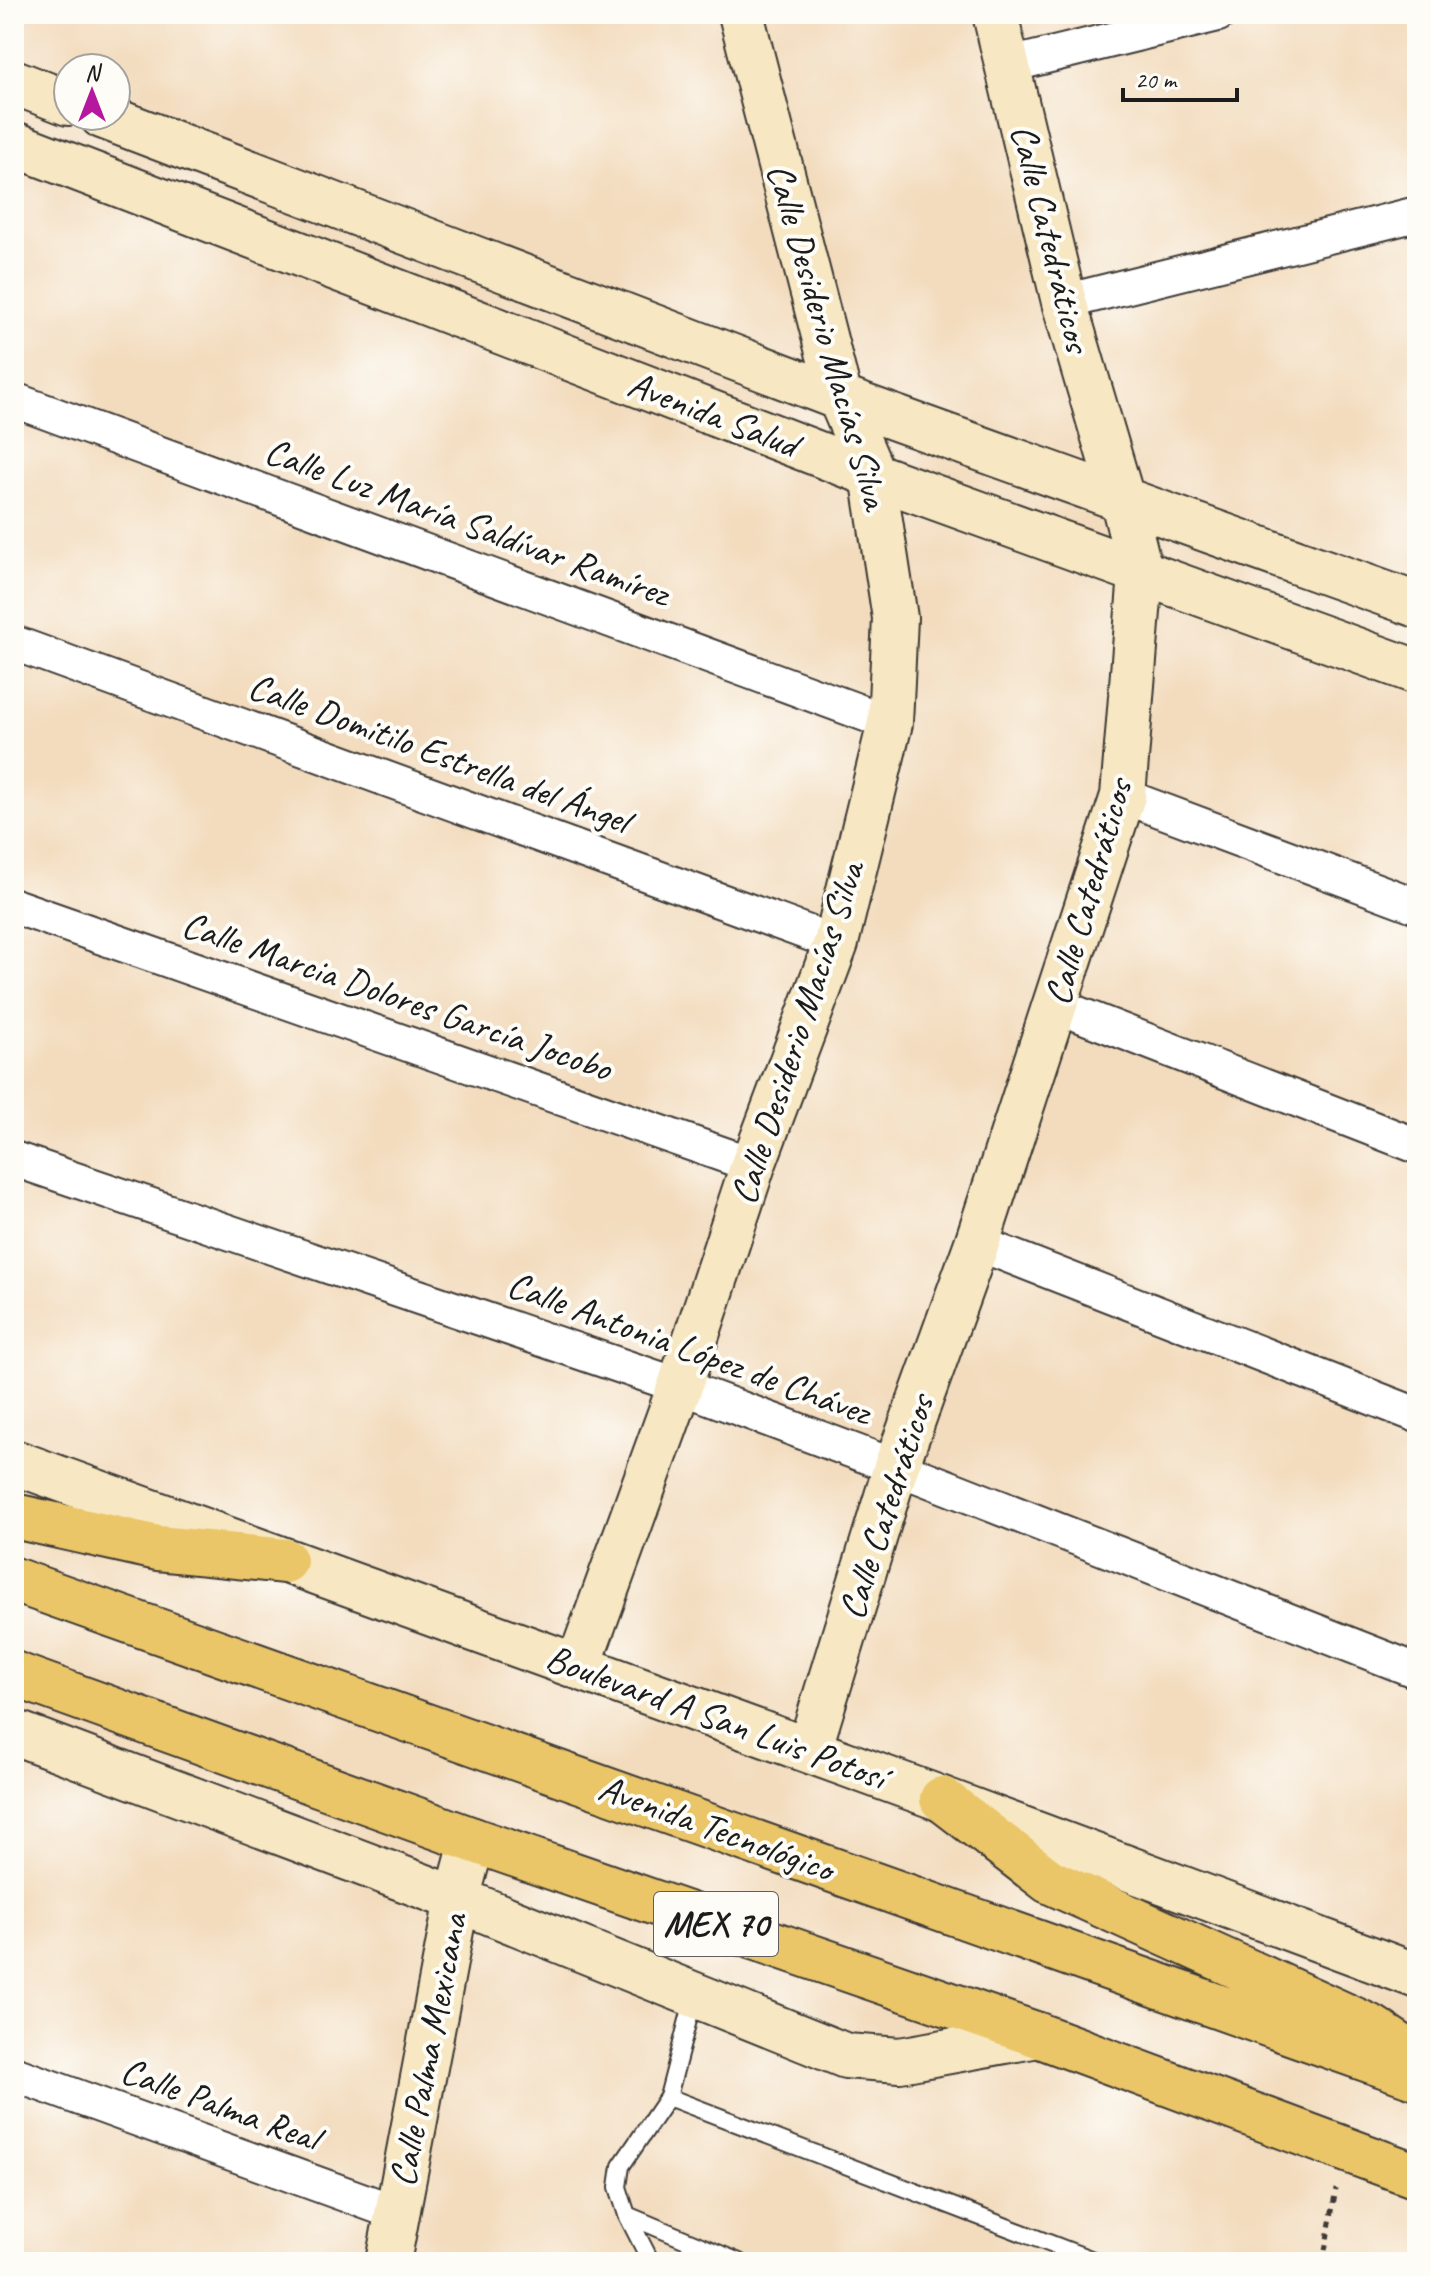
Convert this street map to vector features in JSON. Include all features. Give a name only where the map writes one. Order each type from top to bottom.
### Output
[{"type":"highway","points":[[14,1516],[158,1548],[285,1561]]},
{"type":"highway","name":"Avenida Tecnológico","points":[[14,1580],[1417,2077]]},
{"type":"highway","name":"MEX 70","points":[[14,1674],[473,1840],[1038,2035],[1417,2176]]},
{"type":"highway","points":[[942,1799],[1049,1881],[1373,2028],[1417,2057]]},
{"type":"street","name":"Calle Desiderio Macías Silva","points":[[578,1667],[680,1386],[753,1165],[836,943],[890,723],[895,618],[873,475],[840,398],[741,14]]},
{"type":"street","name":"Calle Catedráticos","points":[[809,1750],[896,1467],[977,1243],[1123,796],[1141,574],[1064,302],[995,14]]},
{"type":"street","points":[[1009,65],[1218,14]]},
{"type":"street","points":[[14,82],[52,97]]},
{"type":"street","name":"Avenida Salud","points":[[132,127],[840,398],[1417,605]]},
{"type":"street","name":"Avenida Salud","points":[[14,144],[873,475],[1417,672]]},
{"type":"street","points":[[1064,302],[1417,214]]},
{"type":"street","name":"Calle Luz María Saldívar Ramírez","points":[[14,400],[890,723]]},
{"type":"street","name":"Calle Domitilo Estrella del Ángel","points":[[14,643],[836,943]]},
{"type":"street","points":[[1123,796],[1417,906]]},
{"type":"street","name":"Calle Marcia Dolores García Jocobo","points":[[14,906],[753,1165]]},
{"type":"street","points":[[1055,1005],[1417,1146]]},
{"type":"street","name":"Calle Antonia López de Chávez","points":[[14,1159],[680,1386],[1417,1671]]},
{"type":"street","points":[[977,1243],[1417,1415]]},
{"type":"street","name":"Boulevard A San Luis Potosí","points":[[14,1462],[809,1750],[1417,1976]]},
{"type":"street","points":[[14,1732],[457,1899],[846,2056],[900,2060],[1038,2035]]},
{"type":"street","name":"Calle Palma Mexicana","points":[[388,2262],[457,1899],[473,1840]]},
{"type":"street","name":"Calle Palma Real","points":[[14,2074],[397,2213]]},
{"type":"lane","points":[[651,2262],[627,2215],[618,2187],[621,2166],[668,2097],[694,1995]]},
{"type":"lane","points":[[668,2097],[1098,2262]]},
{"type":"lane","points":[[627,2215],[739,2262]]},
{"type":"path","points":[[1323,2262],[1343,2148]]}]
